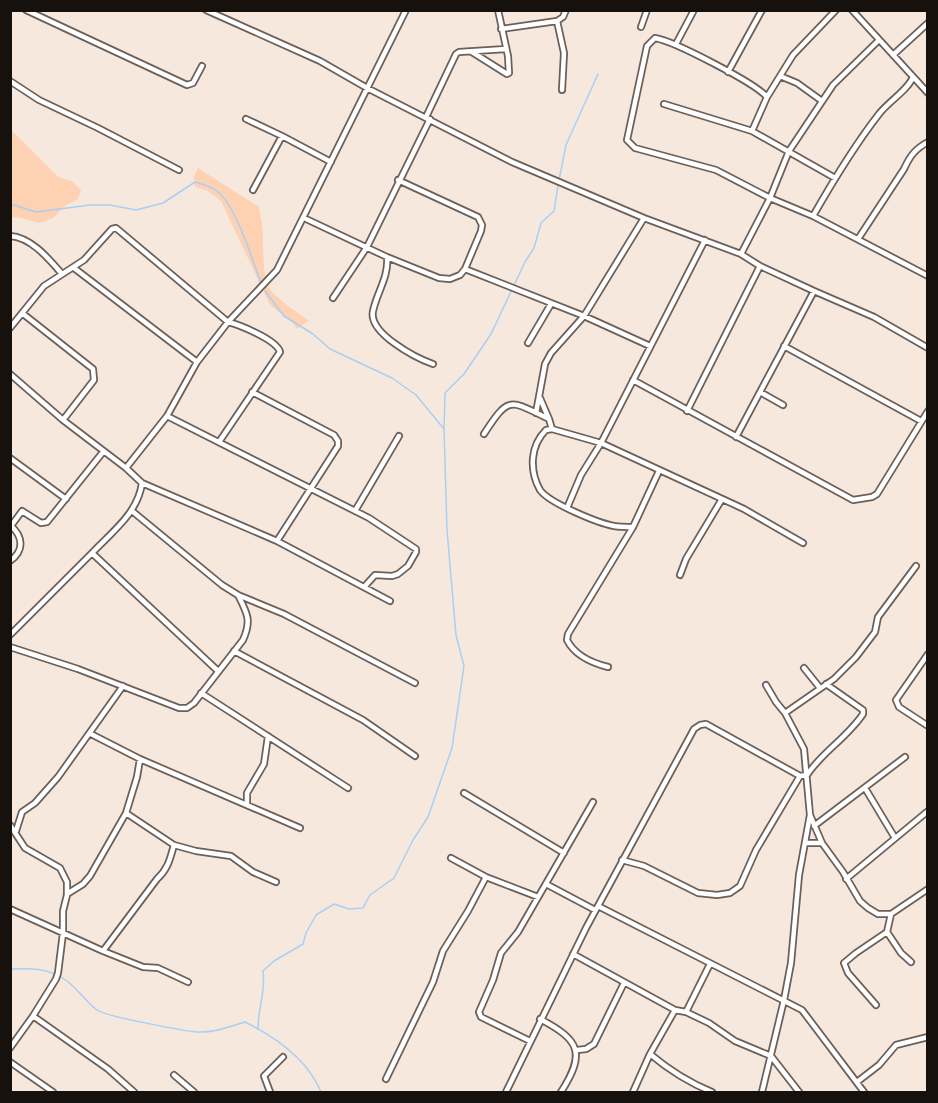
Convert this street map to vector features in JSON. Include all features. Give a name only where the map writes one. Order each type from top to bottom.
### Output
[{"type":"street","points":[[26,10],[187,85],[193,83],[202,66]]},
{"type":"street","points":[[206,10],[320,61],[367,88],[512,162],[644,218],[741,254],[760,266],[874,317],[927,348]]},
{"type":"street","points":[[126,468],[167,416],[197,363],[228,322],[277,270],[406,10]]},
{"type":"street","points":[[471,51],[508,74],[510,72],[498,10]]},
{"type":"street","points":[[501,29],[557,21],[563,17],[566,10]]},
{"type":"street","points":[[641,27],[647,10]]},
{"type":"street","points":[[676,44],[694,10]]},
{"type":"street","points":[[728,72],[762,10]]},
{"type":"street","points":[[752,130],[767,97],[793,55],[836,10]]},
{"type":"street","points":[[852,10],[927,93]]},
{"type":"street","points":[[557,21],[564,53],[562,90]]},
{"type":"street","points":[[893,55],[927,23]]},
{"type":"street","points":[[767,97],[728,72],[676,44],[655,38],[647,46],[627,140],[634,148],[716,170],[770,198],[813,216],[927,276]]},
{"type":"street","points":[[741,254],[770,198],[789,151],[833,85],[879,40]]},
{"type":"street","points":[[333,298],[367,247],[456,54],[506,49]]},
{"type":"street","points":[[780,76],[797,83],[822,101]]},
{"type":"street","points":[[813,216],[835,178],[878,116],[893,98],[908,87],[913,77]]},
{"type":"street","points":[[10,81],[39,100],[179,170]]},
{"type":"street","points":[[664,104],[752,130],[835,178]]},
{"type":"street","points":[[246,119],[331,162]]},
{"type":"street","points":[[253,190],[282,136]]},
{"type":"street","points":[[858,239],[913,153],[918,146],[927,142]]},
{"type":"street","points":[[304,218],[387,257],[439,278],[450,279],[460,275],[465,269],[481,231],[482,225],[478,217],[399,180]]},
{"type":"street","points":[[536,412],[545,364],[551,353],[584,316],[644,218]]},
{"type":"street","points":[[10,328],[44,286],[84,260],[112,229],[116,228],[228,322],[237,324],[279,347],[280,351],[219,442]]},
{"type":"street","points":[[10,236],[18,236],[28,242],[62,273]]},
{"type":"street","points":[[567,508],[581,476],[601,443],[705,240]]},
{"type":"street","points":[[387,257],[388,268],[373,311],[375,324],[397,344],[433,364]]},
{"type":"street","points":[[687,411],[760,266]]},
{"type":"street","points":[[74,268],[197,363]]},
{"type":"street","points":[[465,269],[584,316],[650,346]]},
{"type":"street","points":[[736,437],[814,291]]},
{"type":"street","points":[[528,344],[551,304]]},
{"type":"street","points":[[21,313],[93,369],[94,380],[63,420]]},
{"type":"street","points":[[784,346],[921,421]]},
{"type":"street","points":[[10,374],[142,483],[277,541],[390,601]]},
{"type":"street","points":[[633,380],[687,411],[800,469],[853,500],[878,494],[927,411]]},
{"type":"street","points":[[252,392],[334,435],[338,441],[338,446],[312,489],[277,541]]},
{"type":"street","points":[[760,392],[783,405]]},
{"type":"street","points":[[540,398],[552,429]]},
{"type":"street","points":[[484,434],[498,413],[508,404],[516,404],[549,419]]},
{"type":"street","points":[[167,416],[355,511],[416,549],[417,552],[405,570],[392,576],[375,575],[365,586]]},
{"type":"street","points":[[633,527],[611,526],[548,498],[535,477],[533,461],[535,447],[546,430],[552,429],[601,443],[744,509],[803,543]]},
{"type":"street","points":[[355,511],[399,436]]},
{"type":"street","points":[[10,561],[21,550],[21,540],[11,526],[22,511],[45,524],[104,452]]},
{"type":"street","points":[[10,458],[66,499]]},
{"type":"street","points":[[608,667],[594,663],[575,651],[567,640],[568,634],[633,527],[659,471]]},
{"type":"street","points":[[10,635],[132,511],[141,494],[142,483]]},
{"type":"street","points":[[680,575],[686,559],[722,500]]},
{"type":"street","points":[[132,511],[222,585],[238,595],[284,614],[415,683]]},
{"type":"street","points":[[92,553],[218,671]]},
{"type":"street","points":[[785,713],[826,684],[856,657],[875,632],[878,617],[916,566]]},
{"type":"street","points":[[10,647],[179,708],[186,708],[194,703],[243,640],[248,614],[238,595]]},
{"type":"street","points":[[234,651],[363,720],[415,756]]},
{"type":"street","points":[[927,654],[896,700],[896,704],[927,726]]},
{"type":"street","points":[[921,663],[927,668]]},
{"type":"street","points":[[804,668],[820,688]]},
{"type":"street","points":[[506,1092],[573,954],[694,729],[706,724],[800,776],[807,775],[822,755],[843,737],[863,710],[826,684]]},
{"type":"street","points":[[762,1092],[784,1000],[793,944],[799,875],[810,815],[804,749],[785,713],[766,685]]},
{"type":"street","points":[[10,1048],[56,979],[67,882],[60,868],[25,848],[10,824],[47,791],[91,734],[123,686]]},
{"type":"street","points":[[201,693],[348,788]]},
{"type":"street","points":[[91,734],[140,759],[300,828]]},
{"type":"street","points":[[248,804],[247,793],[264,764],[268,736]]},
{"type":"street","points":[[814,826],[905,757]]},
{"type":"street","points":[[67,895],[90,876],[126,813],[140,759]]},
{"type":"street","points":[[622,860],[644,866],[698,893],[717,895],[730,893],[740,886],[756,850],[800,776]]},
{"type":"street","points":[[865,788],[895,838]]},
{"type":"street","points":[[464,793],[564,853]]},
{"type":"street","points":[[530,1041],[478,1014],[493,980],[501,953],[518,932],[593,802]]},
{"type":"street","points":[[846,879],[927,811]]},
{"type":"street","points":[[16,831],[22,812]]},
{"type":"street","points":[[126,813],[174,845],[231,856],[253,872],[276,882]]},
{"type":"street","points":[[810,815],[822,843],[860,901],[868,908],[884,915],[891,914],[927,889]]},
{"type":"street","points":[[805,843],[822,843]]},
{"type":"street","points":[[102,951],[156,879],[164,873],[171,859],[174,845]]},
{"type":"street","points":[[451,858],[486,877],[538,897]]},
{"type":"street","points":[[386,1079],[433,982],[443,951],[486,877]]},
{"type":"street","points":[[546,884],[784,1000],[808,1016],[864,1092]]},
{"type":"street","points":[[10,909],[102,951],[143,967],[158,968],[188,982]]},
{"type":"street","points":[[876,1005],[848,972],[844,963],[887,932],[891,914]]},
{"type":"street","points":[[887,932],[901,953],[912,962]]},
{"type":"street","points":[[573,954],[675,1010],[686,1012],[709,1023],[735,1041],[771,1056],[799,1092]]},
{"type":"street","points":[[686,1012],[710,964]]},
{"type":"street","points":[[577,1050],[586,1049],[594,1044],[624,983]]},
{"type":"street","points":[[633,1092],[650,1054],[675,1010]]},
{"type":"street","points":[[33,1016],[108,1069],[134,1092]]},
{"type":"street","points":[[540,1019],[563,1032],[577,1050],[577,1063],[573,1074],[561,1092]]},
{"type":"street","points":[[10,1032],[18,1036]]},
{"type":"street","points":[[857,1082],[879,1065],[896,1045],[927,1037]]},
{"type":"street","points":[[650,1054],[695,1085],[712,1092]]},
{"type":"street","points":[[270,1092],[264,1076],[283,1057]]},
{"type":"street","points":[[10,1062],[53,1092]]},
{"type":"street","points":[[174,1075],[194,1092]]},
{"type":"shaded area","points":[[10,129],[58,177],[72,181],[81,190],[78,199],[66,205],[53,218],[39,223],[11,217]]},
{"type":"shaded area","points":[[198,168],[259,207],[267,284],[288,306],[309,321],[297,329],[269,303],[221,201],[208,191],[195,187],[194,176]]},
{"type":"waterway","points":[[559,180],[566,145],[598,74]]},
{"type":"waterway","points":[[10,205],[36,212],[90,205],[110,205],[136,210],[163,203],[195,182],[204,184],[217,191],[231,208],[261,283]]},
{"type":"waterway","points":[[258,1028],[263,971],[274,961],[303,944],[316,915],[334,904],[349,909],[363,908],[370,895],[394,878],[413,840],[428,817],[452,748],[464,666],[456,635],[447,530],[445,393],[464,374],[491,334],[534,248],[541,223],[554,211],[558,185]]},
{"type":"waterway","points":[[265,291],[284,316],[313,334],[330,349],[392,378],[416,395],[444,429]]},
{"type":"waterway","points":[[10,969],[47,971],[71,984],[97,1010],[129,1020],[196,1032],[215,1031],[245,1022],[279,1042],[299,1060],[315,1080],[321,1092]]}]
